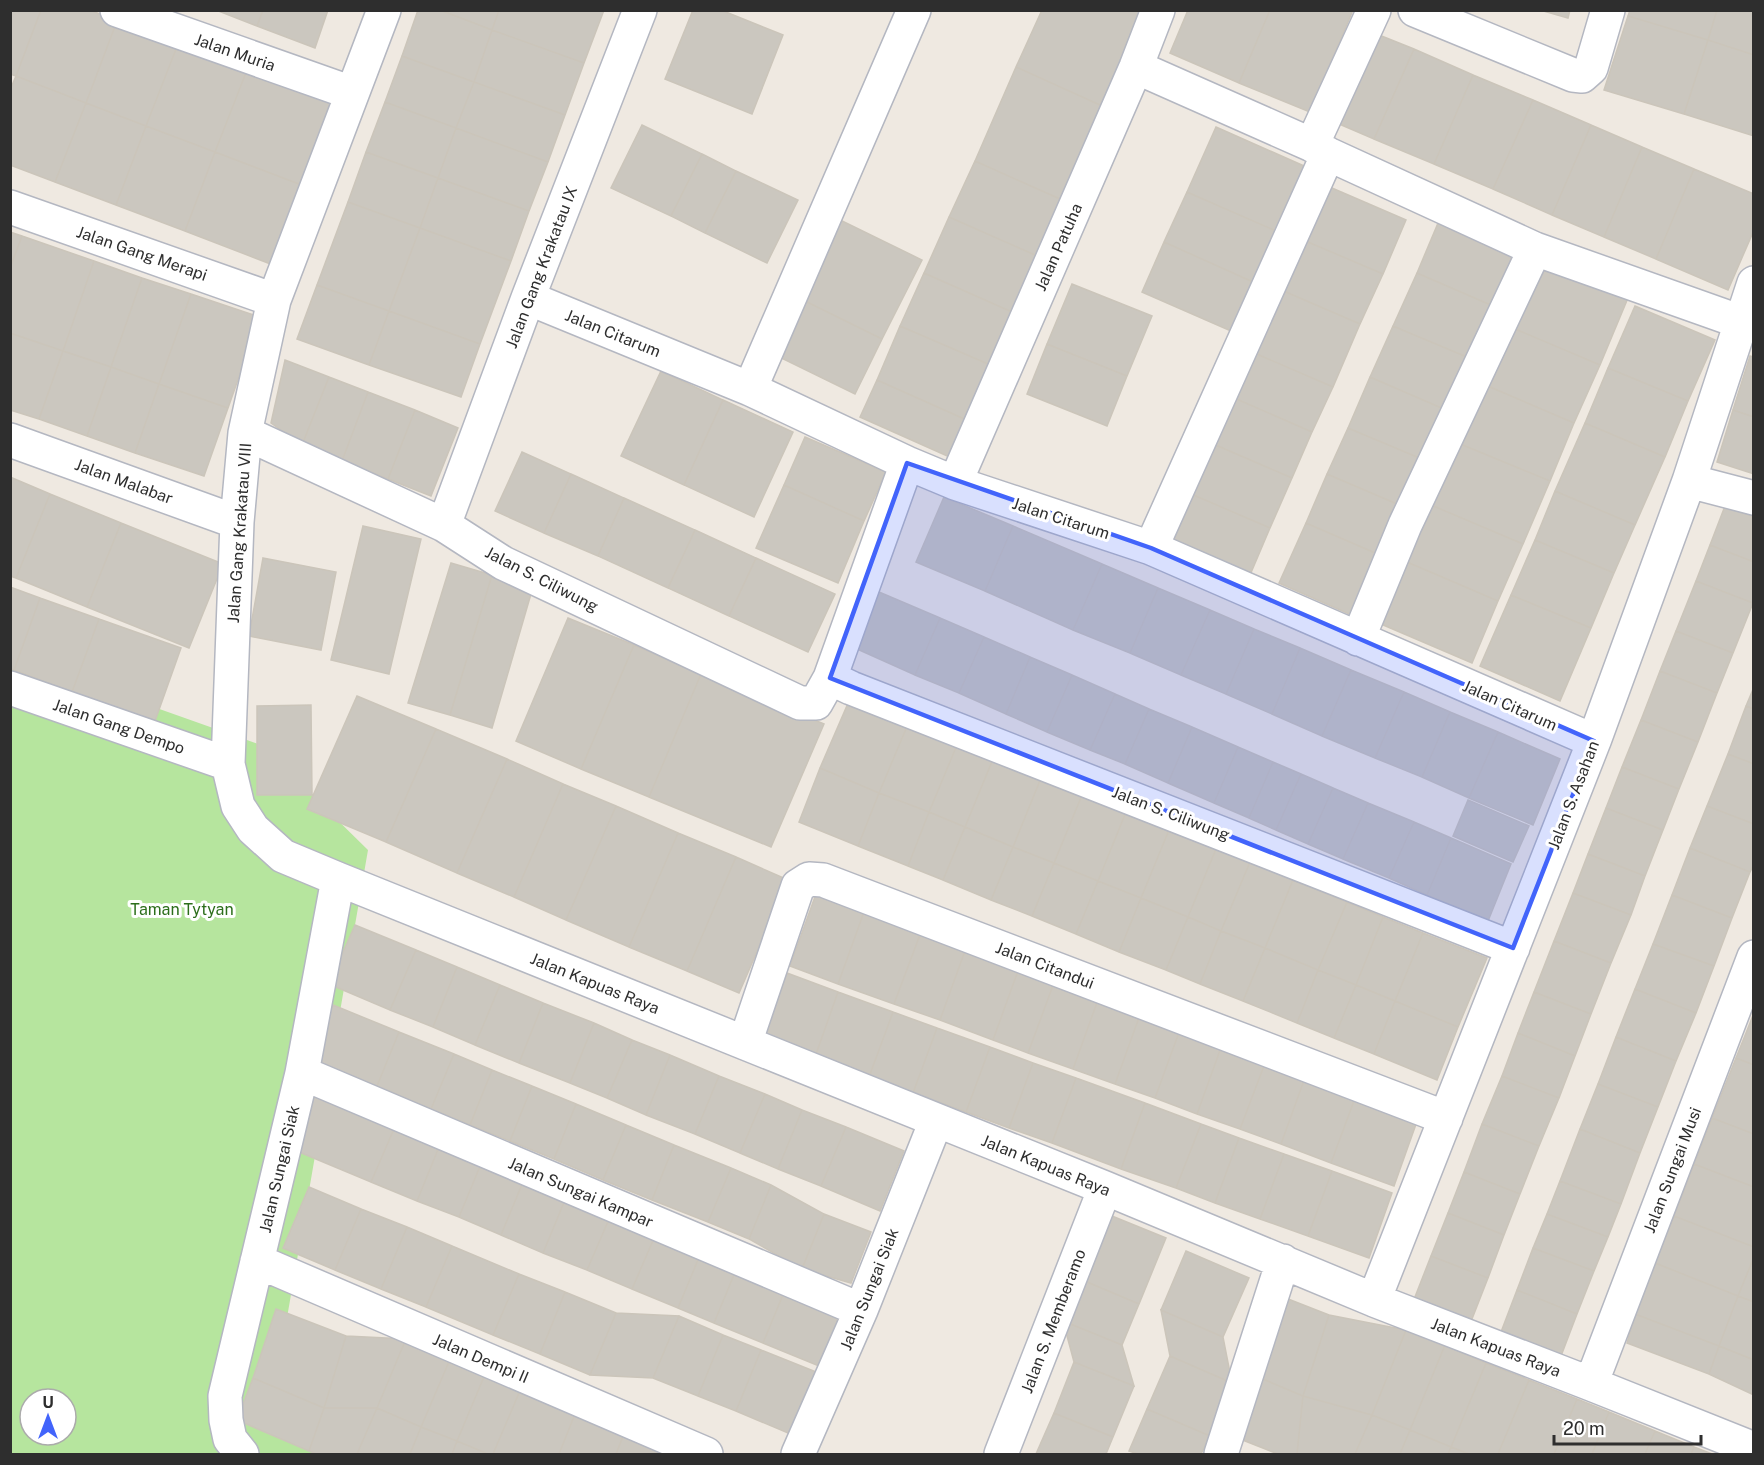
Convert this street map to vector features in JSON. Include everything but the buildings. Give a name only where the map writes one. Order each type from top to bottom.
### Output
[{"type":"street","name":"Jalan Muria","points":[[117,10],[352,93]]},
{"type":"street","name":"Jalan Gang Krakatau VIII","points":[[338,879],[283,855],[253,830],[238,806],[228,764],[237,522],[245,433],[274,300],[384,10]]},
{"type":"street","name":"Jalan Gang Krakatau IX","points":[[444,525],[528,298],[640,10]]},
{"type":"street","points":[[750,389],[914,10]]},
{"type":"street","name":"Jalan Patuha","points":[[955,483],[1136,67],[1158,10]]},
{"type":"street","points":[[1151,548],[1320,150],[1374,10]]},
{"type":"street","points":[[1415,10],[1573,75],[1582,76],[1591,68],[1608,10]]},
{"type":"street","points":[[1136,67],[1535,249],[1742,322]]},
{"type":"street","name":"Jalan Gang Merapi","points":[[10,207],[274,300]]},
{"type":"street","points":[[1358,639],[1405,525],[1535,249]]},
{"type":"street","name":"Jalan S. Asahan","points":[[1374,1300],[1594,741],[1689,481],[1754,284]]},
{"type":"street","name":"Jalan Citarum","points":[[528,298],[750,389],[907,463],[955,483],[1151,548],[1594,741]]},
{"type":"street","name":"Jalan S. Ciliwung","points":[[245,433],[444,525],[503,563],[800,703],[816,703],[830,678],[907,463]]},
{"type":"street","name":"Jalan Malabar","points":[[10,440],[237,522]]},
{"type":"street","points":[[1689,481],[1754,498]]},
{"type":"street","name":"Jalan S. Ciliwung","points":[[830,678],[1513,948]]},
{"type":"street","name":"Jalan Gang Dempo","points":[[10,688],[228,764]]},
{"type":"street","name":"Jalan Kapuas Raya","points":[[338,879],[1105,1188],[1374,1300],[1754,1449]]},
{"type":"street","name":"Jalan Sungai Siak","points":[[242,1455],[230,1439],[225,1396],[302,1073],[338,879]]},
{"type":"street","name":"Jalan Citandui","points":[[745,1043],[798,886],[809,879],[823,880],[1446,1118]]},
{"type":"street","name":"Jalan Sungai Musi","points":[[1591,1384],[1754,957]]},
{"type":"street","name":"Jalan Sungai Kampar","points":[[302,1073],[861,1310]]},
{"type":"street","name":"Jalan Sungai Siak","points":[[798,1455],[861,1310],[936,1121]]},
{"type":"street","name":"Jalan S. Memberamo","points":[[1001,1455],[1105,1188]]},
{"type":"street","name":"Jalan Dempi II","points":[[257,1261],[706,1455]]},
{"type":"street","points":[[1221,1455],[1283,1261]]},
{"type":"highlighted area","points":[[907,463],[1151,548],[1594,741],[1513,948],[830,678]]},
{"type":"green space","name":"Taman Tytyan","points":[[10,656],[261,745],[368,850],[275,1387],[411,1454],[11,1454]]}]
